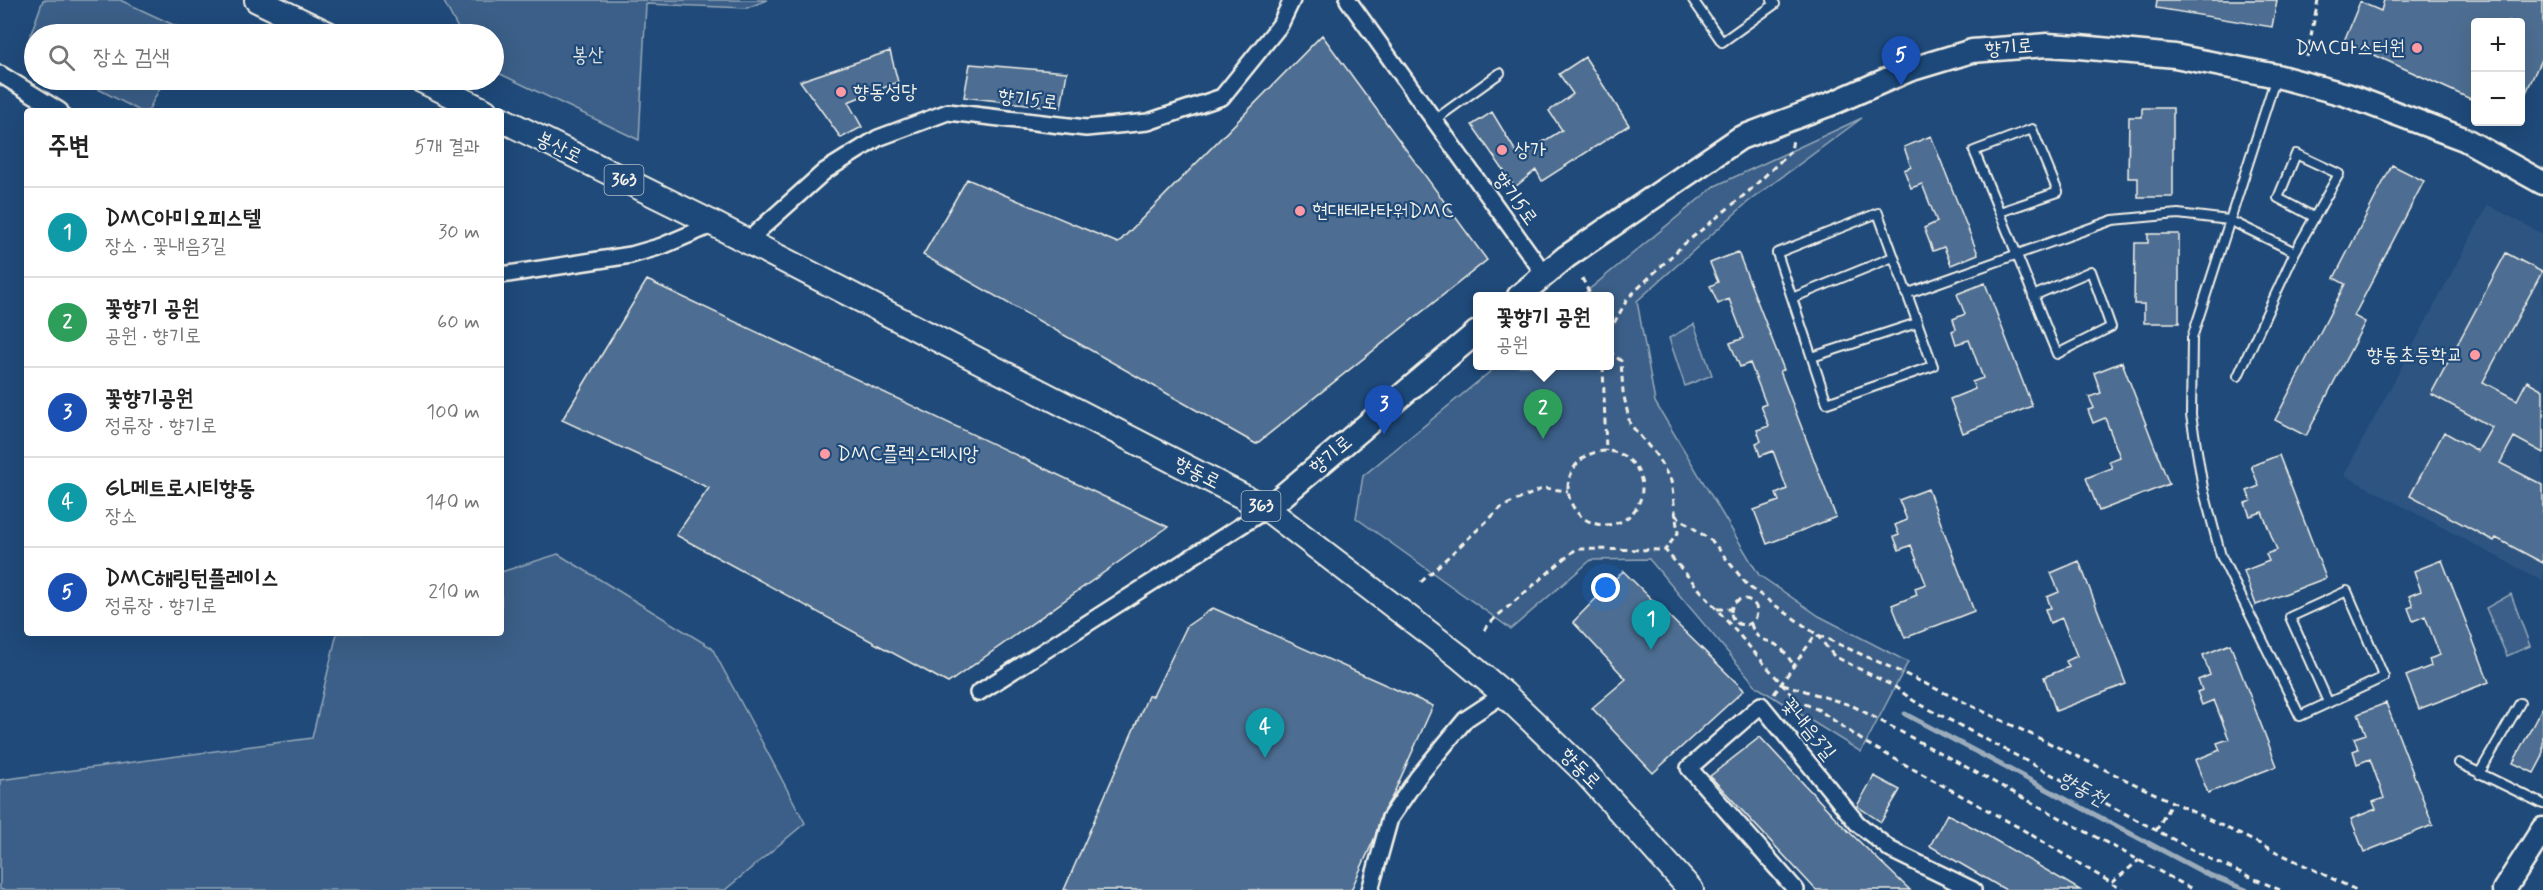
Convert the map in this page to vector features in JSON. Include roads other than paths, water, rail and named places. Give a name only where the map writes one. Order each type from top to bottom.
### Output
[{"type":"main road","points":[[257,0],[307,24]]},
{"type":"main road","name":"향기로","points":[[1525,292],[1619,219],[1740,138],[1833,103],[1909,70],[1972,51],[2047,45],[2079,47],[2175,56],[2277,76],[2347,95],[2464,139],[2543,183]]},
{"type":"main road","points":[[442,90],[479,108]]},
{"type":"main road","name":"봉산로","points":[[504,120],[746,242]]},
{"type":"main road","name":"향동로","points":[[746,242],[1267,509],[1451,650],[1504,694],[1584,771],[1691,890]]},
{"type":"main road","name":"향기로","points":[[1267,509],[1473,335]]},
{"type":"main road","points":[[2504,890],[2543,829]]},
{"type":"street","name":"향기5로","points":[[746,242],[825,171],[878,138],[948,112],[1086,128],[1148,122],[1222,97],[1280,25],[1292,0]]},
{"type":"street","name":"향기5로","points":[[1348,0],[1545,275]]},
{"type":"street","points":[[0,74],[24,89]]},
{"type":"street","points":[[26,90],[55,108]]},
{"type":"street","points":[[504,275],[631,255],[662,246],[714,224]]},
{"type":"street","points":[[978,693],[1267,509]]},
{"type":"street","points":[[1370,890],[1390,819],[1418,777],[1466,719],[1504,694]]},
{"type":"street","name":"꽃내음3길","points":[[1796,890],[1689,768],[1761,705],[1857,823],[1891,850],[1969,889]]},
{"type":"lane","points":[[1696,1],[1722,42],[1775,4],[1772,0]]},
{"type":"lane","points":[[1433,121],[1500,73]]},
{"type":"lane","points":[[2277,76],[2192,338],[2191,415],[2203,488],[2221,556],[2300,716],[2384,676],[2347,591],[2290,617],[2328,702]]},
{"type":"lane","points":[[2000,212],[2058,192],[2032,129],[1974,151],[2017,253],[2033,296],[2057,354],[2110,327],[2091,271],[2033,296]]},
{"type":"lane","points":[[2238,376],[2295,252],[2339,174],[2296,154],[2278,198],[2314,217]]},
{"type":"lane","points":[[1878,213],[1893,257],[1933,366],[1827,403],[1778,253],[1878,213]]},
{"type":"lane","points":[[1906,294],[2113,220],[2178,214],[2229,220],[2295,252]]},
{"type":"lane","points":[[1792,298],[1893,257]]},
{"type":"lane","points":[[1812,357],[1917,323]]},
{"type":"lane","points":[[2479,774],[2520,703]]},
{"type":"lane","points":[[2459,763],[2543,804]]},
{"type":"waterway","name":"향동천","points":[[1905,714],[2205,873],[2246,890]]},
{"type":"place","name":"DMC마스터원","points":[[2417,48]]},
{"type":"place","name":"DMC해링턴플레이스","points":[[1901,86]]},
{"type":"place","name":"향동성당","points":[[841,92]]},
{"type":"place","name":"상가","points":[[1502,150]]},
{"type":"place","name":"현대테라타워DMC","points":[[1300,211]]},
{"type":"place","name":"향동초등학교","points":[[2475,355]]},
{"type":"place","name":"꽃향기공원","points":[[1384,435]]},
{"type":"place","name":"꽃향기 공원","points":[[1543,439]]},
{"type":"place","name":"DMC플렉스데시앙","points":[[825,454]]},
{"type":"place","name":"DMC아미오피스텔","points":[[1651,650]]},
{"type":"place","name":"GL메트로시티향동","points":[[1265,758]]},
{"type":"park label","name":"봉산","points":[[588,55]]}]
